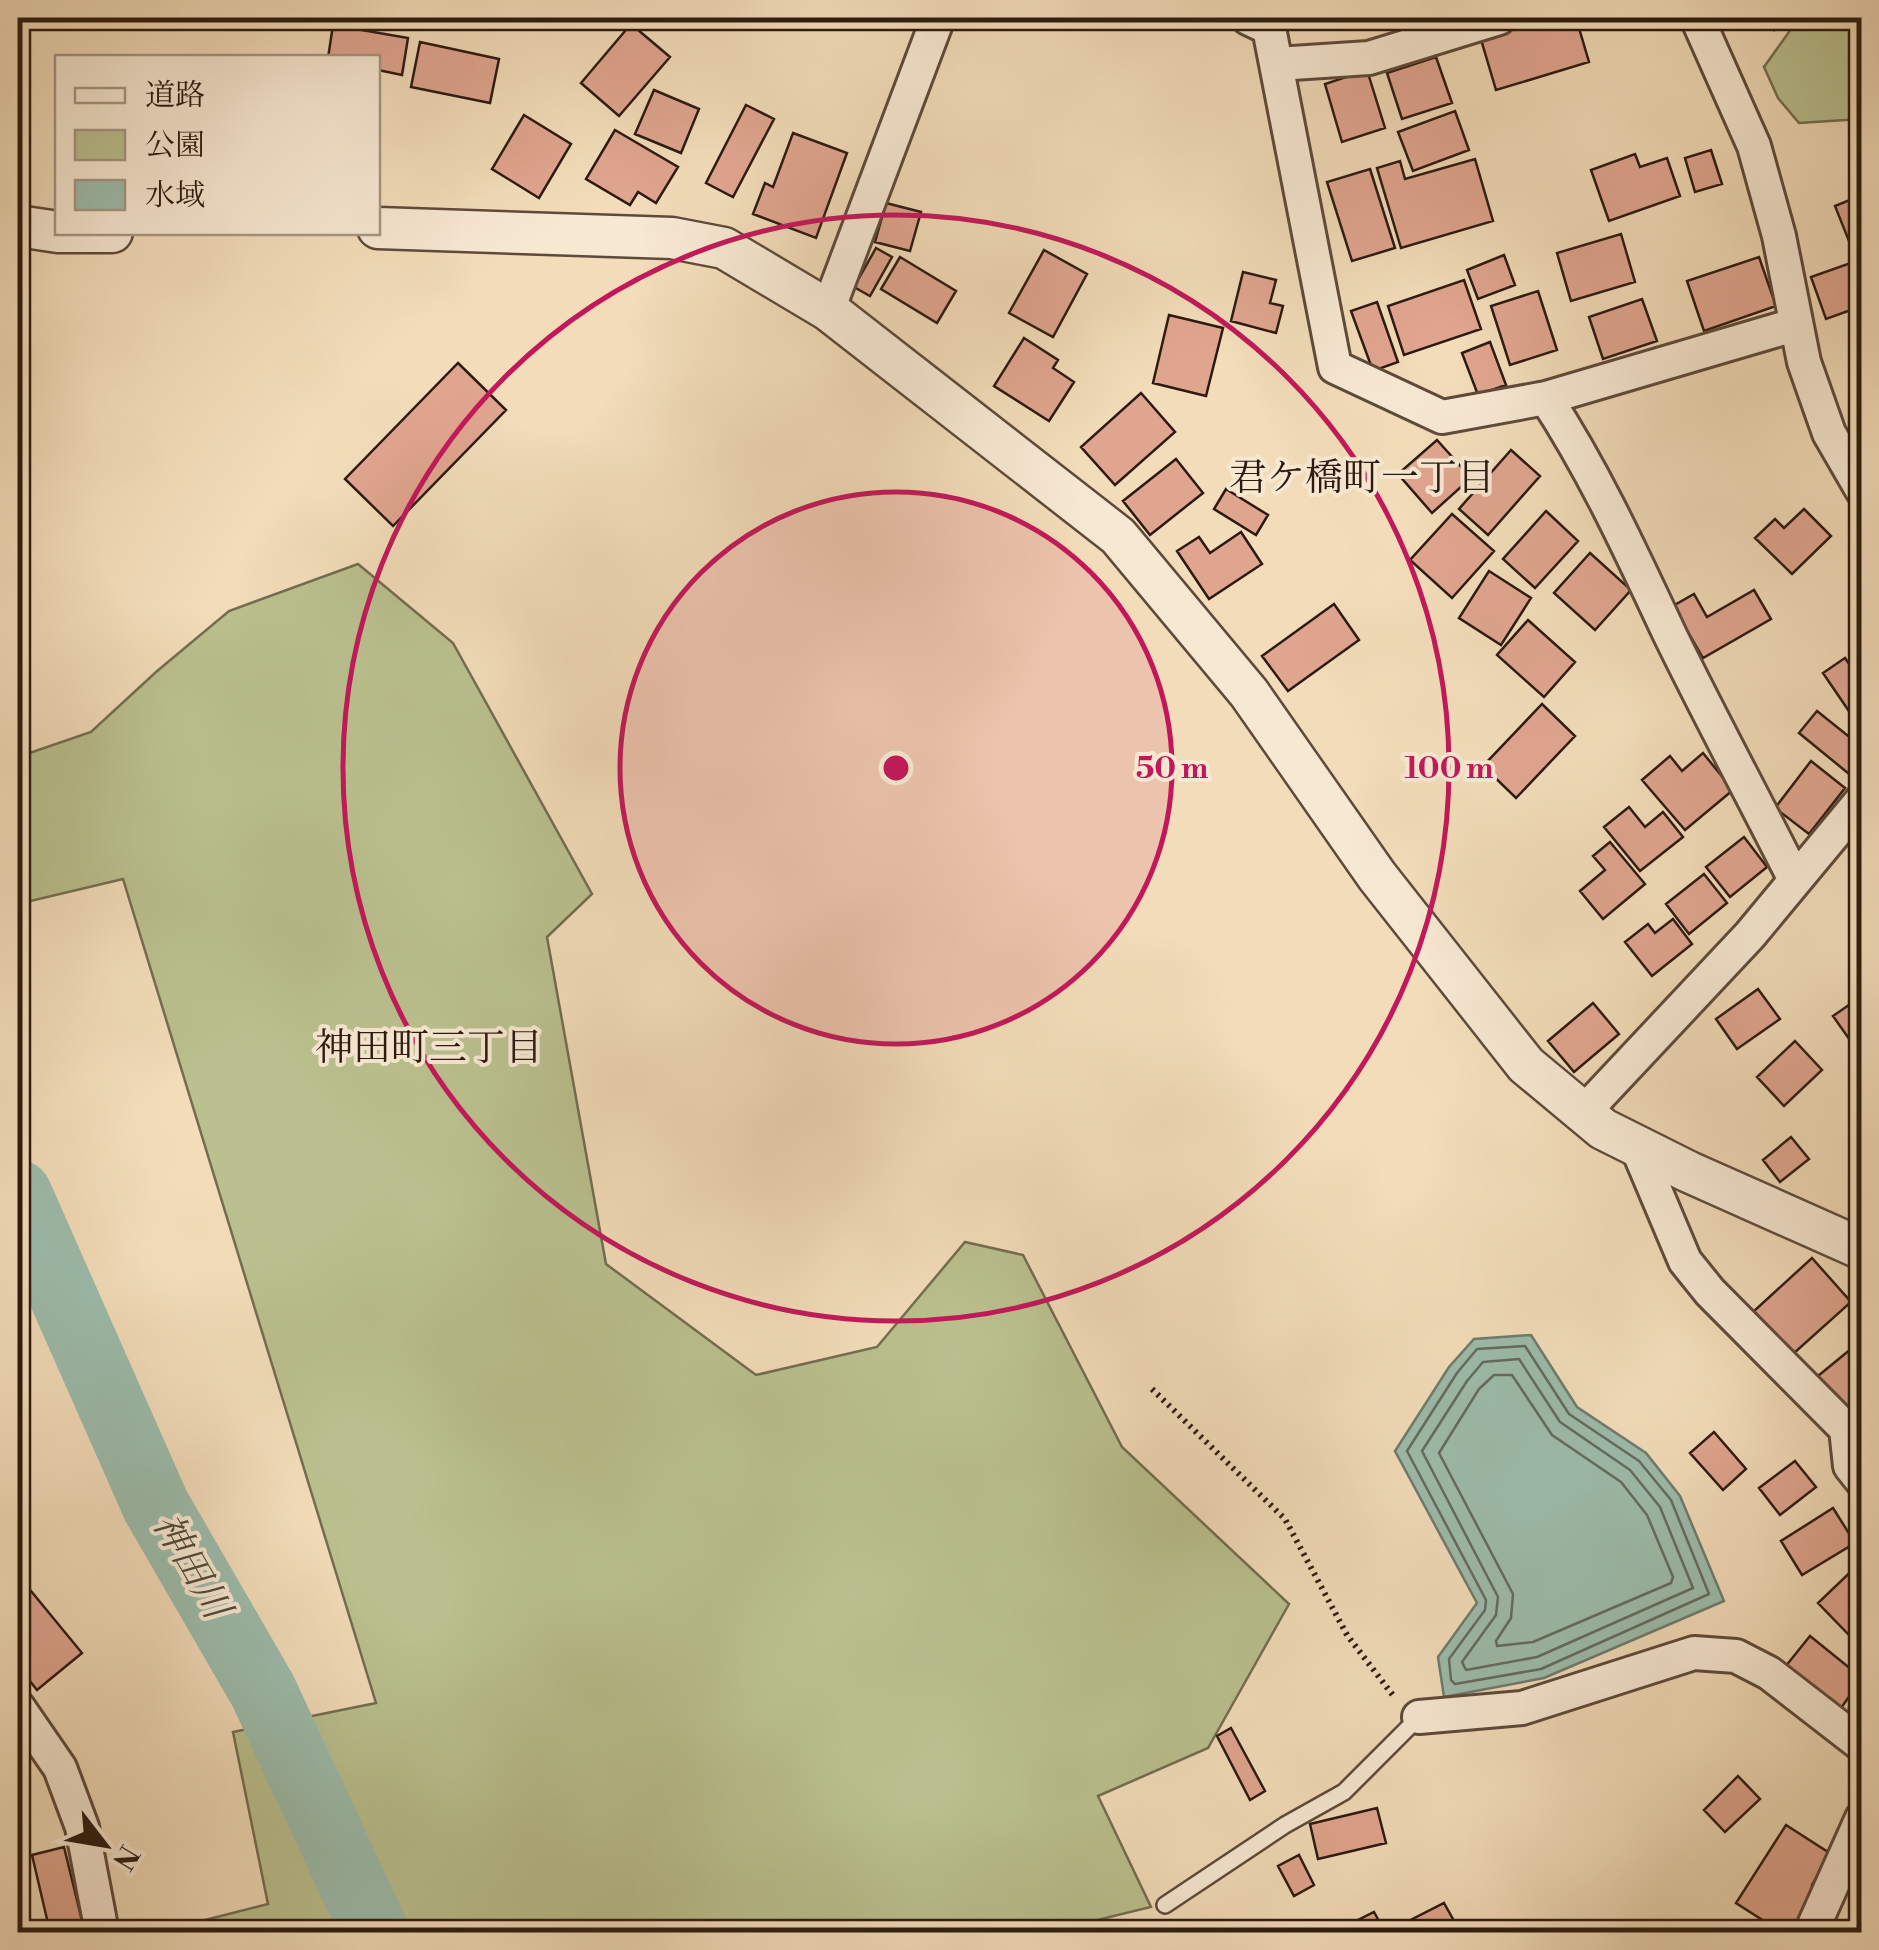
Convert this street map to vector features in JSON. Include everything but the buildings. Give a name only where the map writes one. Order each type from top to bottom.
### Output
[{"type":"street","points":[[828,310],[938,18]]},
{"type":"street","points":[[1248,18],[1269,28],[1335,367],[1442,417],[1546,398],[1794,324]]},
{"type":"street","points":[[1277,64],[1369,58],[1498,18]]},
{"type":"street","points":[[1697,18],[1754,146],[1779,236],[1794,324],[1829,433],[1862,490]]},
{"type":"street","points":[[18,226],[55,231]]},
{"type":"street","points":[[380,228],[672,238],[724,248],[828,310],[1118,536],[1249,693],[1376,876],[1526,1065],[1582,1114],[1636,1145],[1862,1249]]},
{"type":"street","points":[[1546,398],[1636,560],[1795,880]]},
{"type":"street","points":[[1582,1114],[1750,935],[1861,803]]},
{"type":"street","points":[[1636,1145],[1685,1261],[1710,1292],[1846,1429],[1850,1466],[1862,1481]]},
{"type":"street","points":[[1419,1717],[1522,1708],[1694,1653],[1736,1656],[1769,1672],[1862,1745]]},
{"type":"street","points":[[18,1706],[60,1768],[82,1826],[102,1932]]},
{"type":"street","points":[[1811,1932],[1862,1818]]},
{"type":"lane","points":[[1164,1906],[1285,1825],[1344,1792],[1419,1717]]},
{"type":"path","points":[[1152,1389],[1285,1519],[1347,1636],[1397,1700],[1419,1717]]},
{"type":"green space","points":[[1799,18],[1861,18],[1861,119],[1799,123],[1778,98],[1764,67]]},
{"type":"green space","points":[[358,564],[453,643],[592,894],[547,937],[606,1264],[756,1375],[877,1347],[965,1242],[1023,1255],[1122,1447],[1289,1604],[1208,1748],[1098,1796],[1151,1907],[1048,1932],[205,1932],[205,1920],[268,1904],[233,1732],[376,1703],[123,879],[18,904],[18,757],[91,732],[229,611]]},
{"type":"water","points":[[1531,1335],[1577,1407],[1646,1453],[1680,1496],[1724,1601],[1544,1678],[1444,1697],[1438,1657],[1477,1603],[1395,1451],[1449,1367],[1474,1339]]},
{"type":"waterway","name":"神田川","points":[[18,1194],[156,1506],[263,1691],[375,1932]]},
{"type":"district","name":"君ケ橋町一丁目","points":[[1362,478]]},
{"type":"district","name":"神田町三丁目","points":[[429,1048]]}]
